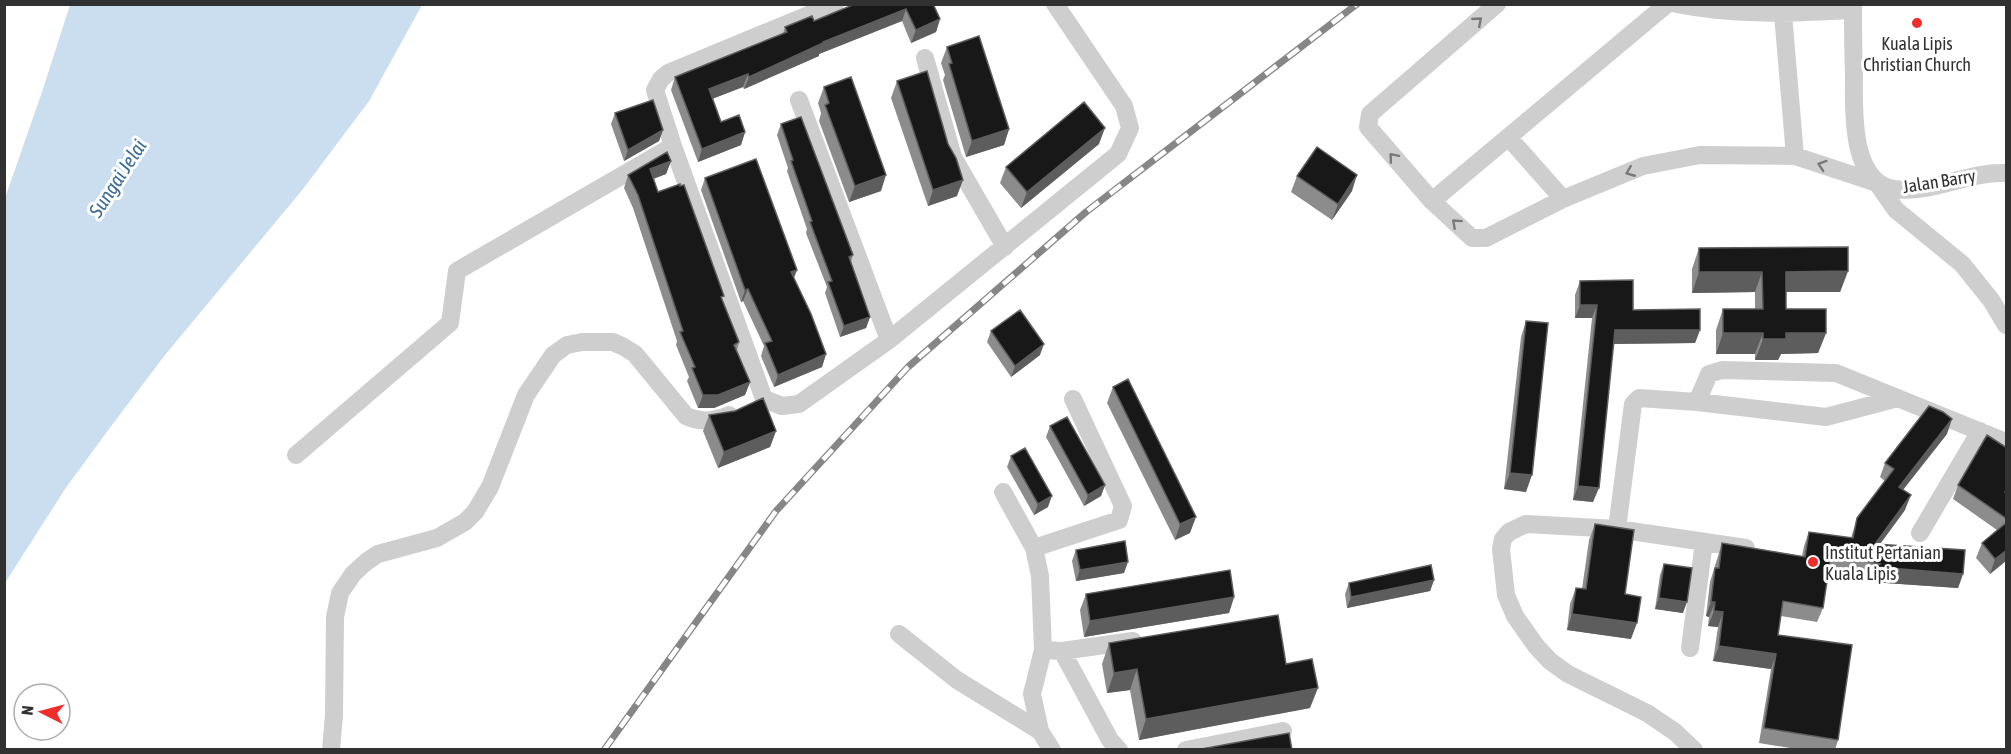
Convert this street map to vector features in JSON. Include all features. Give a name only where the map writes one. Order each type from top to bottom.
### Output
[{"type":"street","points":[[764,399],[655,90],[661,79],[668,73],[835,4]]},
{"type":"street","points":[[331,750],[334,715],[335,617],[340,593],[353,574],[378,554],[437,538],[465,522],[475,512],[490,487],[526,395],[553,355],[567,345],[582,342],[613,342],[624,347],[635,354],[686,416],[694,420],[720,419],[764,399],[782,406],[799,404],[889,340],[1118,154],[1130,128],[1124,106],[1055,4]]},
{"type":"street","points":[[1497,4],[1370,114],[1368,127],[1432,201],[1472,237],[1486,238],[1563,199],[1643,166],[1700,155],[1795,156],[1877,183],[1896,210],[1962,264],[1991,300],[2007,326]]},
{"type":"street","points":[[1432,201],[1667,4]]},
{"type":"street","points":[[1677,4],[1740,12],[1784,14],[1853,7]]},
{"type":"street","name":"Jalan Barry","points":[[1853,7],[1855,128],[1865,167],[1877,183],[1893,189],[1917,188],[1947,184],[1980,175],[2007,173]]},
{"type":"street","points":[[1784,14],[1795,156]]},
{"type":"street","points":[[925,58],[953,157],[1005,247]]},
{"type":"street","points":[[799,100],[889,340]]},
{"type":"street","points":[[1509,138],[1563,199]]},
{"type":"street","points":[[296,455],[450,323],[457,271],[673,146]]},
{"type":"street","points":[[1697,402],[1709,374],[1722,370],[1836,373],[2007,442]]},
{"type":"street","points":[[1617,529],[1633,404],[1639,398],[1697,402],[1826,417],[1898,398]]},
{"type":"street","points":[[1034,548],[1119,520],[1123,506],[1073,399]]},
{"type":"street","points":[[1920,533],[1980,431]]},
{"type":"street","points":[[1003,492],[1034,548],[1040,576],[1043,651],[1032,694],[1040,731],[1052,750]]},
{"type":"street","points":[[1694,750],[1675,732],[1647,713],[1568,674],[1550,661],[1536,646],[1515,616],[1506,596],[1501,549],[1503,539],[1509,532],[1526,524],[1617,529],[1763,551]]},
{"type":"street","points":[[1690,648],[1704,542]]},
{"type":"street","points":[[899,634],[957,681],[1040,731]]},
{"type":"street","points":[[1043,651],[1062,651],[1155,638]]},
{"type":"street","points":[[1062,651],[1110,740],[1119,750]]},
{"type":"street","points":[[1186,750],[1283,731]]},
{"type":"water","name":"Sungai Jelai","points":[[70,5],[422,5],[369,101],[303,189],[165,355],[109,429],[65,489],[5,583],[5,198]]},
{"type":"building","points":[[855,4],[933,4],[940,19],[916,30],[906,9],[823,42],[749,77],[748,74],[709,89],[721,122],[739,115],[745,132],[702,149],[675,77],[787,32],[785,27],[812,16],[814,21]]},
{"type":"building","points":[[979,36],[1009,129],[972,141],[949,64],[952,63],[947,47]]},
{"type":"building","points":[[927,71],[948,144],[956,158],[963,180],[933,190],[897,81]]},
{"type":"building","points":[[851,77],[886,175],[855,186],[825,105],[829,103],[824,87]]},
{"type":"building","points":[[653,100],[663,130],[628,150],[615,113]]},
{"type":"building","points":[[1084,102],[1105,128],[1027,192],[1006,167]]},
{"type":"building","points":[[801,117],[853,255],[849,257],[870,317],[844,326],[828,282],[832,281],[810,222],[812,221],[781,124]]},
{"type":"building","points":[[1317,147],[1357,175],[1338,204],[1297,176]]},
{"type":"building","points":[[667,152],[671,161],[650,169],[658,192],[680,184],[680,186],[684,185],[724,296],[721,297],[739,342],[734,345],[750,382],[718,395],[703,395],[692,368],[695,367],[680,332],[683,331],[638,195],[628,175]]},
{"type":"building","points":[[756,159],[797,270],[791,272],[811,314],[826,354],[778,375],[765,343],[772,341],[748,289],[745,290],[705,178]]},
{"type":"building","points":[[1848,247],[1848,271],[1786,272],[1786,309],[1826,309],[1826,333],[1786,333],[1786,339],[1763,339],[1763,333],[1723,333],[1723,309],[1763,309],[1762,272],[1699,272],[1699,248]]},
{"type":"building","points":[[1633,280],[1633,310],[1700,309],[1700,330],[1615,330],[1599,488],[1578,486],[1597,305],[1580,305],[1580,281]]},
{"type":"building","points":[[1020,310],[1044,344],[1015,366],[991,331]]},
{"type":"building","points":[[1526,321],[1548,323],[1532,475],[1510,473]]},
{"type":"building","points":[[1128,379],[1196,517],[1180,524],[1113,387]]},
{"type":"building","points":[[763,398],[776,431],[724,452],[709,415],[735,411]]},
{"type":"building","points":[[1929,406],[1952,419],[1899,487],[1911,495],[1875,544],[1965,550],[1963,574],[1876,567],[1880,564],[1831,554],[1823,608],[1783,601],[1778,635],[1852,645],[1838,740],[1764,728],[1776,654],[1719,646],[1723,612],[1714,611],[1715,602],[1711,602],[1715,568],[1719,568],[1722,543],[1805,557],[1809,532],[1853,538],[1857,518],[1894,469],[1885,463]]},
{"type":"building","points":[[1067,417],[1105,485],[1088,495],[1050,426]]},
{"type":"building","points":[[1987,435],[2007,448],[2007,489],[2005,492],[2007,494],[2007,519],[1958,485]]},
{"type":"building","points":[[1025,448],[1052,496],[1038,504],[1011,456]]},
{"type":"building","points":[[2007,522],[2007,550],[1995,559],[1982,543]]},
{"type":"building","points":[[1595,524],[1634,530],[1625,594],[1641,597],[1637,623],[1572,614],[1576,588],[1586,589]]},
{"type":"building","points":[[1125,541],[1128,562],[1080,570],[1076,550]]},
{"type":"building","points":[[1664,564],[1692,568],[1687,602],[1659,598]]},
{"type":"building","points":[[1431,565],[1434,580],[1351,597],[1349,583]]},
{"type":"building","points":[[1230,570],[1234,597],[1090,621],[1086,594]]},
{"type":"building","points":[[1278,615],[1286,664],[1312,659],[1318,688],[1146,719],[1137,669],[1114,673],[1109,643]]},
{"type":"building","points":[[1289,733],[1292,750],[1196,750]]},
{"type":"railway","points":[[604,750],[776,511],[908,367],[1086,212],[1357,4]]},
{"type":"place","name":"Kuala Lipis Christian Church","points":[[1917,23]]},
{"type":"place","name":"Institut Pertanian Kuala Lipis","points":[[1813,562]]}]
